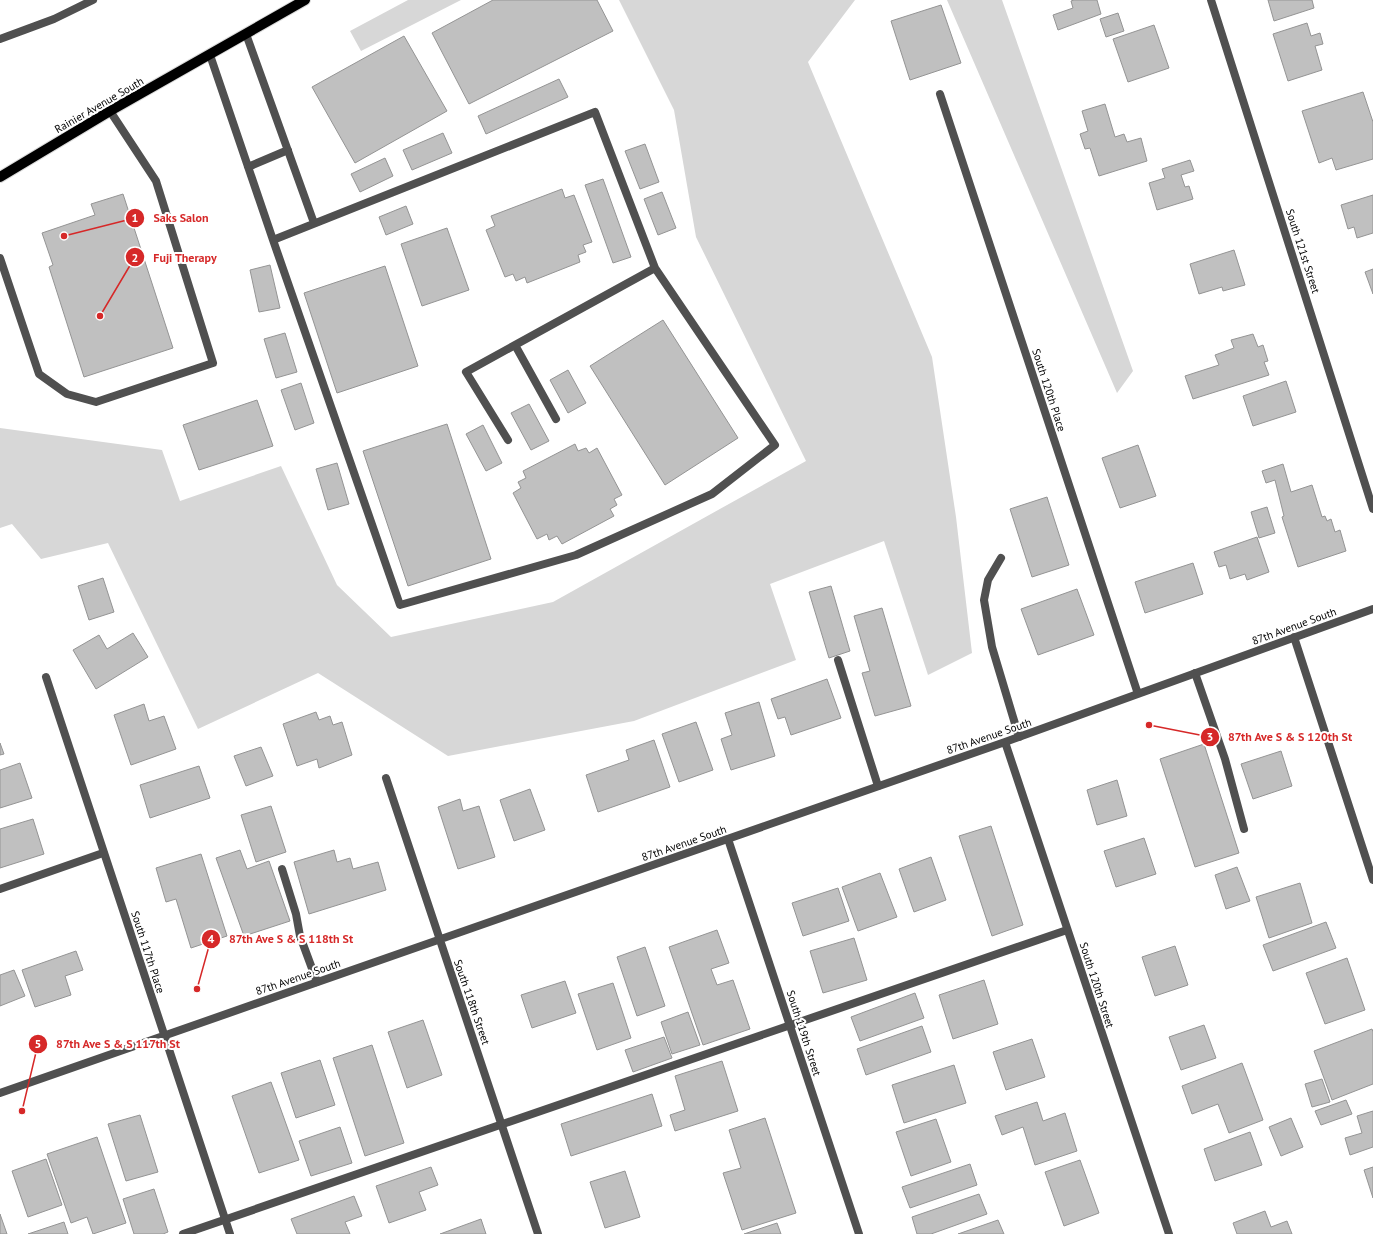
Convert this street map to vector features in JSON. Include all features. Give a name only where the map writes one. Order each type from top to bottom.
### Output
[{"type":"main road","name":"Rainier Avenue South","points":[[0,177],[110,111],[305,0]]},
{"type":"street","points":[[0,39],[54,19],[93,0]]},
{"type":"street","name":"South 121st Street","points":[[1211,0],[1373,509]]},
{"type":"street","points":[[246,34],[314,223]]},
{"type":"street","points":[[210,55],[273,240],[400,605],[576,555],[712,494],[775,445],[655,268],[596,112],[273,240]]},
{"type":"street","name":"South 120th Place","points":[[940,94],[1138,694]]},
{"type":"street","points":[[0,258],[39,374],[67,394],[96,402],[213,363],[156,181],[110,111]]},
{"type":"street","points":[[248,167],[288,150]]},
{"type":"street","points":[[508,440],[466,372],[655,268]]},
{"type":"street","points":[[515,345],[556,419]]},
{"type":"street","points":[[1001,558],[988,580],[984,600],[992,647],[1020,737]]},
{"type":"street","name":"87th Avenue South","points":[[0,1093],[1020,737],[1294,637],[1373,610]]},
{"type":"street","points":[[1294,637],[1373,880]]},
{"type":"street","points":[[838,660],[878,786]]},
{"type":"street","points":[[1195,673],[1225,758],[1244,829]]},
{"type":"street","name":"South 117th Place","points":[[46,677],[163,1036],[230,1234]]},
{"type":"street","name":"South 120th Street","points":[[1005,742],[1169,1234]]},
{"type":"street","name":"South 118th Street","points":[[386,778],[538,1234]]},
{"type":"street","name":"South 119th Street","points":[[728,839],[859,1234]]},
{"type":"street","points":[[0,889],[103,853]]},
{"type":"street","points":[[282,869],[296,914],[300,936],[317,982]]},
{"type":"street","points":[[183,1234],[1067,930]]},
{"type":"shaded area","points":[[408,0],[461,0],[361,51],[350,31]]},
{"type":"shaded area","points":[[619,0],[855,0],[808,62],[932,357],[956,517],[972,653],[928,675],[884,541],[770,584],[796,660],[634,721],[448,756],[318,673],[198,729],[108,543],[41,559],[12,524],[0,528],[0,428],[162,450],[180,501],[281,466],[337,585],[391,637],[553,602],[806,461],[696,237],[674,110]]},
{"type":"shaded area","points":[[947,0],[1002,0],[1133,371],[1117,393]]},
{"type":"building","points":[[493,0],[597,0],[613,31],[469,104],[432,33]]},
{"type":"building","points":[[1097,0],[1101,14],[1058,30],[1053,15],[1073,8],[1071,1]]},
{"type":"building","points":[[1268,0],[1312,0],[1314,8],[1274,21]]},
{"type":"building","points":[[941,5],[961,63],[910,80],[891,21]]},
{"type":"building","points":[[1118,13],[1124,31],[1106,37],[1100,19]]},
{"type":"building","points":[[1307,23],[1311,36],[1320,33],[1323,44],[1315,46],[1322,70],[1288,81],[1273,34]]},
{"type":"building","points":[[1154,25],[1169,68],[1128,82],[1113,39]]},
{"type":"building","points":[[404,36],[447,111],[355,163],[312,87]]},
{"type":"building","points":[[559,79],[568,97],[486,134],[478,116]]},
{"type":"building","points":[[1363,92],[1373,122],[1373,159],[1336,170],[1332,158],[1319,163],[1302,111]]},
{"type":"building","points":[[1105,104],[1115,137],[1124,134],[1127,142],[1141,138],[1147,161],[1099,176],[1090,148],[1085,149],[1080,134],[1088,131],[1082,111]]},
{"type":"building","points":[[443,133],[452,153],[412,170],[403,150]]},
{"type":"building","points":[[645,144],[659,182],[640,189],[625,151]]},
{"type":"building","points":[[385,158],[393,176],[360,192],[351,174]]},
{"type":"building","points":[[1190,160],[1194,171],[1181,175],[1185,187],[1189,186],[1193,199],[1157,210],[1149,183],[1165,178],[1162,169]]},
{"type":"building","points":[[603,179],[631,257],[613,263],[585,185]]},
{"type":"building","points":[[562,189],[565,198],[574,195],[592,242],[583,245],[586,252],[578,255],[580,262],[527,283],[525,277],[516,281],[513,274],[505,277],[486,230],[495,226],[491,216]]},
{"type":"building","points":[[662,192],[676,228],[658,235],[644,199]]},
{"type":"building","points":[[123,194],[173,348],[84,377],[49,267],[53,265],[42,233],[95,215],[91,204]]},
{"type":"building","points":[[1373,195],[1373,233],[1357,238],[1354,227],[1348,229],[1341,205]]},
{"type":"building","points":[[406,206],[413,224],[386,235],[379,217]]},
{"type":"building","points":[[447,228],[469,290],[422,306],[401,244]]},
{"type":"building","points":[[1234,250],[1245,285],[1223,291],[1222,287],[1199,294],[1190,264]]},
{"type":"building","points":[[270,265],[280,308],[259,312],[250,270]]},
{"type":"building","points":[[385,266],[418,366],[337,393],[304,293]]},
{"type":"building","points":[[1373,269],[1373,294],[1365,272]]},
{"type":"building","points":[[663,320],[738,438],[665,485],[590,366]]},
{"type":"building","points":[[285,333],[297,372],[276,378],[264,339]]},
{"type":"building","points":[[1253,334],[1258,347],[1263,345],[1268,361],[1264,362],[1269,375],[1193,399],[1185,376],[1219,365],[1215,355],[1234,348],[1231,340]]},
{"type":"building","points":[[568,370],[586,403],[568,413],[550,380]]},
{"type":"building","points":[[1286,381],[1296,412],[1253,426],[1243,396]]},
{"type":"building","points":[[301,383],[314,423],[295,430],[281,390]]},
{"type":"building","points":[[257,400],[273,446],[199,470],[183,425]]},
{"type":"building","points":[[529,404],[549,441],[531,450],[511,413]]},
{"type":"building","points":[[447,424],[491,559],[408,586],[363,451]]},
{"type":"building","points":[[483,425],[502,463],[486,471],[466,434]]},
{"type":"building","points":[[575,444],[578,451],[586,448],[589,453],[597,448],[622,495],[614,499],[617,505],[610,509],[614,516],[562,544],[557,536],[549,540],[547,534],[537,539],[513,493],[521,488],[518,482],[526,478],[523,471]]},
{"type":"building","points":[[1138,445],[1156,496],[1120,508],[1102,458]]},
{"type":"building","points":[[337,463],[349,504],[328,510],[316,469]]},
{"type":"building","points":[[1283,464],[1291,492],[1312,485],[1322,517],[1325,516],[1327,521],[1331,519],[1335,532],[1340,530],[1346,551],[1298,567],[1282,517],[1284,516],[1275,480],[1266,483],[1262,471]]},
{"type":"building","points":[[1047,497],[1069,565],[1032,577],[1010,509]]},
{"type":"building","points":[[1267,507],[1275,533],[1259,538],[1251,512]]},
{"type":"building","points":[[1257,537],[1269,572],[1247,580],[1245,574],[1230,579],[1226,565],[1219,567],[1214,552]]},
{"type":"building","points":[[1193,563],[1203,594],[1145,613],[1135,582]]},
{"type":"building","points":[[103,578],[114,612],[89,620],[78,586]]},
{"type":"building","points":[[831,586],[850,651],[829,658],[809,592]]},
{"type":"building","points":[[1077,589],[1094,635],[1038,655],[1021,609]]},
{"type":"building","points":[[882,608],[911,706],[875,716],[862,673],[870,671],[854,616]]},
{"type":"building","points":[[133,633],[148,657],[96,689],[73,650],[99,635],[107,649]]},
{"type":"building","points":[[827,679],[841,718],[791,735],[785,717],[778,719],[771,699]]},
{"type":"building","points":[[759,702],[775,756],[731,770],[721,739],[732,735],[725,713]]},
{"type":"building","points":[[144,704],[149,721],[164,716],[176,749],[131,765],[114,715]]},
{"type":"building","points":[[316,712],[319,720],[330,716],[333,725],[342,722],[352,755],[319,768],[317,759],[297,766],[283,724]]},
{"type":"building","points":[[696,722],[713,770],[679,782],[662,734]]},
{"type":"building","points":[[654,740],[670,787],[598,812],[586,775],[629,760],[626,750]]},
{"type":"building","points":[[0,743],[4,754],[0,755]]},
{"type":"building","points":[[1204,744],[1239,853],[1195,867],[1160,759]]},
{"type":"building","points":[[261,747],[273,776],[246,786],[234,756]]},
{"type":"building","points":[[1281,751],[1292,786],[1253,799],[1241,764]]},
{"type":"building","points":[[20,763],[32,798],[0,808],[0,770]]},
{"type":"building","points":[[199,766],[210,798],[150,818],[140,785]]},
{"type":"building","points":[[1117,780],[1127,816],[1097,825],[1087,790]]},
{"type":"building","points":[[530,789],[545,830],[514,841],[500,800]]},
{"type":"building","points":[[460,799],[463,811],[479,806],[495,857],[458,869],[438,807]]},
{"type":"building","points":[[271,806],[286,852],[256,862],[241,815]]},
{"type":"building","points":[[33,819],[44,854],[0,868],[0,829]]},
{"type":"building","points":[[991,826],[1023,925],[992,936],[959,836]]},
{"type":"building","points":[[1144,838],[1156,874],[1116,887],[1104,851]]},
{"type":"building","points":[[240,850],[247,869],[269,861],[290,921],[244,936],[216,858]]},
{"type":"building","points":[[334,850],[337,862],[350,858],[353,869],[378,862],[386,890],[309,914],[294,862]]},
{"type":"building","points":[[201,854],[227,936],[191,948],[176,899],[166,902],[156,868]]},
{"type":"building","points":[[931,857],[946,900],[914,912],[899,869]]},
{"type":"building","points":[[1237,867],[1250,901],[1226,909],[1215,875]]},
{"type":"building","points":[[880,873],[897,917],[858,931],[842,887]]},
{"type":"building","points":[[1300,883],[1312,923],[1269,938],[1256,897]]},
{"type":"building","points":[[838,888],[849,921],[803,936],[792,903]]},
{"type":"building","points":[[1326,922],[1336,948],[1273,971],[1263,945]]},
{"type":"building","points":[[717,930],[729,963],[711,969],[717,985],[733,980],[750,1029],[703,1045],[669,947]]},
{"type":"building","points":[[854,938],[867,980],[823,993],[810,951]]},
{"type":"building","points":[[1175,946],[1188,985],[1155,996],[1142,957]]},
{"type":"building","points":[[645,947],[665,1006],[637,1016],[617,957]]},
{"type":"building","points":[[76,951],[83,970],[65,976],[71,995],[35,1007],[22,970]]},
{"type":"building","points":[[1347,958],[1365,1010],[1325,1024],[1306,973]]},
{"type":"building","points":[[14,970],[25,996],[0,1006],[0,975]]},
{"type":"building","points":[[984,980],[998,1024],[953,1039],[939,995]]},
{"type":"building","points":[[565,981],[576,1013],[532,1028],[521,995]]},
{"type":"building","points":[[613,983],[631,1038],[597,1050],[578,994]]},
{"type":"building","points":[[915,993],[924,1018],[860,1041],[851,1017]]},
{"type":"building","points":[[688,1012],[700,1045],[672,1054],[661,1022]]},
{"type":"building","points":[[423,1020],[442,1075],[407,1088],[388,1032]]},
{"type":"building","points":[[1204,1025],[1216,1058],[1181,1070],[1169,1037]]},
{"type":"building","points":[[922,1026],[931,1052],[866,1075],[857,1049]]},
{"type":"building","points":[[1372,1029],[1373,1084],[1332,1100],[1314,1051]]},
{"type":"building","points":[[664,1037],[672,1058],[633,1072],[625,1050]]},
{"type":"building","points":[[1032,1039],[1045,1077],[1006,1090],[993,1052]]},
{"type":"building","points":[[372,1045],[404,1143],[365,1156],[333,1058]]},
{"type":"building","points":[[320,1060],[335,1105],[296,1118],[281,1073]]},
{"type":"building","points":[[722,1061],[738,1111],[675,1131],[670,1115],[685,1110],[675,1076]]},
{"type":"building","points":[[1242,1063],[1263,1120],[1229,1133],[1218,1104],[1192,1114],[1182,1086]]},
{"type":"building","points":[[954,1065],[966,1103],[904,1123],[892,1085]]},
{"type":"building","points":[[1322,1079],[1330,1102],[1312,1107],[1305,1084]]},
{"type":"building","points":[[271,1082],[299,1160],[259,1173],[232,1096]]},
{"type":"building","points":[[652,1094],[662,1126],[571,1156],[561,1124]]},
{"type":"building","points":[[1346,1100],[1352,1114],[1321,1125],[1315,1111]]},
{"type":"building","points":[[1037,1102],[1043,1121],[1065,1113],[1077,1151],[1035,1165],[1023,1127],[1002,1135],[995,1116]]},
{"type":"building","points":[[1373,1111],[1373,1147],[1350,1155],[1345,1138],[1362,1133],[1357,1116]]},
{"type":"building","points":[[140,1115],[158,1172],[126,1181],[108,1124]]},
{"type":"building","points":[[765,1118],[796,1213],[742,1230],[723,1173],[741,1168],[729,1130]]},
{"type":"building","points":[[1291,1118],[1303,1147],[1281,1156],[1269,1127]]},
{"type":"building","points":[[936,1119],[951,1162],[911,1176],[896,1132]]},
{"type":"building","points":[[340,1127],[352,1163],[311,1176],[299,1141]]},
{"type":"building","points":[[1250,1132],[1262,1165],[1215,1181],[1204,1149]]},
{"type":"building","points":[[97,1137],[126,1223],[93,1234],[87,1217],[71,1223],[47,1154]]},
{"type":"building","points":[[46,1159],[62,1205],[28,1217],[12,1171]]},
{"type":"building","points":[[1080,1160],[1099,1213],[1064,1226],[1045,1172]]},
{"type":"building","points":[[970,1164],[977,1185],[910,1208],[902,1187]]},
{"type":"building","points":[[431,1167],[438,1185],[419,1192],[426,1210],[389,1223],[376,1186]]},
{"type":"building","points":[[1373,1167],[1373,1198],[1364,1170]]},
{"type":"building","points":[[625,1171],[640,1217],[605,1228],[590,1182]]},
{"type":"building","points":[[154,1189],[168,1232],[163,1234],[134,1234],[123,1199]]},
{"type":"building","points":[[979,1194],[987,1214],[931,1234],[917,1234],[912,1217]]},
{"type":"building","points":[[354,1196],[362,1216],[345,1222],[350,1234],[297,1234],[291,1219]]},
{"type":"building","points":[[1265,1211],[1271,1227],[1287,1221],[1292,1234],[1237,1234],[1233,1223]]},
{"type":"building","points":[[0,1214],[7,1234],[0,1234]]},
{"type":"building","points":[[481,1219],[486,1234],[440,1234]]},
{"type":"building","points":[[998,1220],[1004,1234],[958,1234]]},
{"type":"building","points":[[64,1222],[68,1234],[28,1234]]},
{"type":"building","points":[[777,1223],[781,1234],[744,1234]]},
{"type":"place","name":"Saks Salon","points":[[64,236]]},
{"type":"place","name":"Fuji Therapy","points":[[100,316]]},
{"type":"place","name":"87th Ave S & S 120th St","points":[[1149,725]]},
{"type":"place","name":"87th Ave S & S 118th St","points":[[197,989]]},
{"type":"place","name":"87th Ave S & S 117th St","points":[[22,1111]]}]
